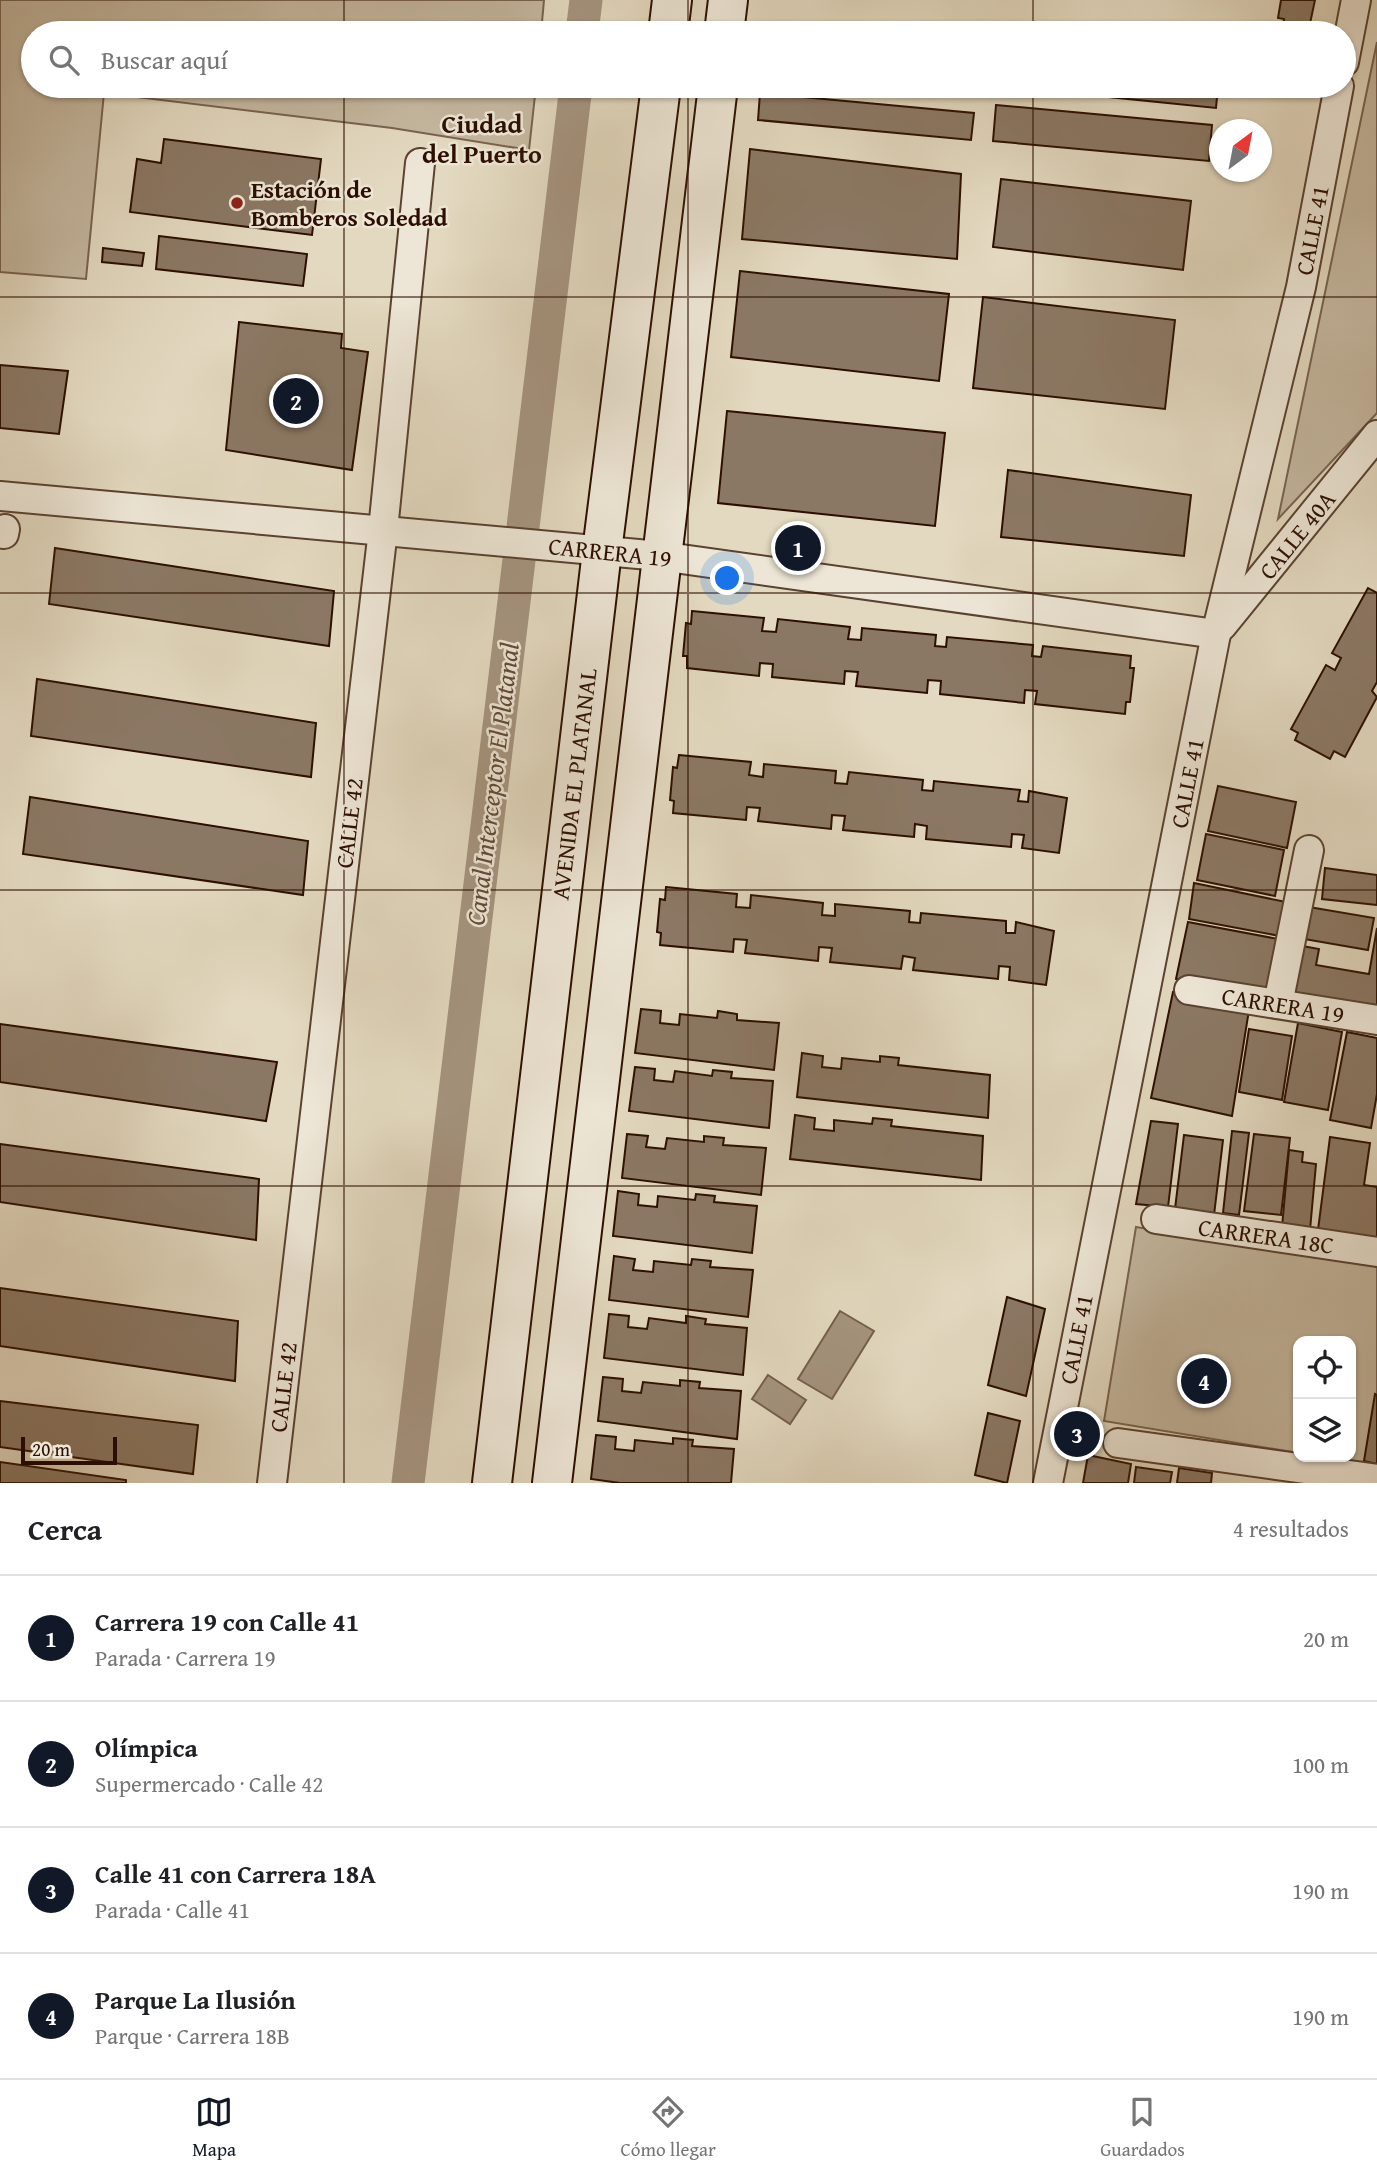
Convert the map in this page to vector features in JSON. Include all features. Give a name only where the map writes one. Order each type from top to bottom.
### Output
[{"type":"main road","points":[[670,21],[673,0]]},
{"type":"main road","points":[[725,21],[728,0]]},
{"type":"main road","name":"AVENIDA EL PLATANAL","points":[[492,1483],[589,550],[660,98]]},
{"type":"main road","points":[[552,1483],[660,556],[717,98]]},
{"type":"street","points":[[1352,21],[1356,0]]},
{"type":"street","name":"CALLE 41","points":[[1048,1483],[1216,634],[1301,287],[1337,98]]},
{"type":"street","name":"CALLE 42","points":[[272,1483],[383,530],[420,163]]},
{"type":"street","name":"CALLE 40A","points":[[1216,634],[1377,435]]},
{"type":"street","name":"CARRERA 19","points":[[0,496],[660,556],[1216,634]]},
{"type":"street","points":[[1279,1004],[1309,850]]},
{"type":"street","name":"CARRERA 19","points":[[1189,989],[1377,1020]]},
{"type":"street","name":"CARRERA 18C","points":[[1156,1219],[1377,1252]]},
{"type":"street","points":[[1118,1443],[1377,1479]]},
{"type":"shaded area","points":[[0,0],[544,0],[542,21],[21,21],[21,98],[104,98],[86,279],[0,272]]},
{"type":"shaded area","points":[[1377,42],[1377,413],[1278,519]]},
{"type":"shaded area","points":[[145,98],[535,98],[529,150],[392,128]]},
{"type":"shaded area","points":[[1136,1227],[1377,1266],[1377,1467],[1348,1462],[1356,1462],[1356,1336],[1293,1336],[1293,1452],[1104,1421]]},
{"type":"shaded area","points":[[840,1311],[874,1331],[832,1399],[798,1379]]},
{"type":"shaded area","points":[[768,1375],[806,1400],[790,1424],[752,1399]]},
{"type":"building","points":[[1281,0],[1315,0],[1311,21],[1284,21],[1278,18]]},
{"type":"building","points":[[760,98],[814,98],[974,113],[971,140],[758,120]]},
{"type":"building","points":[[1118,98],[1217,98],[1216,108]]},
{"type":"building","points":[[996,105],[1209,125],[1209,161],[993,141]]},
{"type":"building","points":[[164,139],[321,159],[312,235],[130,212],[137,159],[161,163]]},
{"type":"building","points":[[750,149],[961,174],[957,259],[742,239]]},
{"type":"building","points":[[1001,179],[1191,201],[1183,270],[993,247]]},
{"type":"building","points":[[159,236],[307,254],[303,286],[156,269]]},
{"type":"building","points":[[103,248],[144,253],[142,266],[102,262]]},
{"type":"building","points":[[740,271],[949,294],[939,381],[731,357]]},
{"type":"building","points":[[983,297],[1175,320],[1165,409],[973,388]]},
{"type":"building","points":[[239,322],[342,334],[341,348],[368,352],[352,470],[226,450]]},
{"type":"building","points":[[0,365],[68,371],[59,434],[0,428]]},
{"type":"building","points":[[727,411],[945,433],[935,526],[718,503]]},
{"type":"building","points":[[1008,470],[1191,495],[1184,556],[1001,537]]},
{"type":"building","points":[[55,548],[334,591],[329,646],[49,604]]},
{"type":"building","points":[[1368,588],[1377,593],[1377,682],[1372,691],[1377,697],[1345,757],[1334,751],[1330,759],[1295,740],[1298,733],[1291,729],[1326,665],[1335,670],[1341,658],[1332,653]]},
{"type":"building","points":[[692,611],[764,618],[762,631],[776,632],[778,619],[850,627],[848,639],[861,640],[862,628],[936,635],[935,646],[946,647],[947,637],[1033,645],[1032,656],[1041,657],[1043,646],[1131,656],[1130,668],[1134,668],[1130,702],[1126,702],[1125,714],[1035,704],[1037,691],[1025,690],[1024,703],[940,694],[941,681],[928,680],[927,693],[856,686],[858,672],[845,671],[844,684],[772,677],[773,664],[760,663],[759,676],[687,668],[687,656],[683,656],[686,623],[691,624]]},
{"type":"building","points":[[37,679],[316,723],[311,777],[31,736]]},
{"type":"building","points":[[679,755],[751,762],[749,775],[763,777],[764,764],[836,771],[835,783],[847,784],[849,772],[923,780],[922,790],[933,791],[934,781],[1020,790],[1018,801],[1028,802],[1029,791],[1067,798],[1059,853],[1022,848],[1024,835],[1012,834],[1011,847],[926,839],[927,826],[915,824],[914,837],[843,830],[845,816],[832,815],[831,829],[758,821],[760,808],[747,807],[746,820],[673,813],[674,801],[670,800],[673,767],[677,768]]},
{"type":"building","points":[[1218,786],[1296,802],[1287,848],[1208,831]]},
{"type":"building","points":[[30,797],[308,841],[303,895],[23,854]]},
{"type":"building","points":[[1206,834],[1284,850],[1275,896],[1197,880]]},
{"type":"building","points":[[1325,868],[1377,875],[1377,905],[1322,899]]},
{"type":"building","points":[[1194,883],[1286,902],[1280,936],[1189,919]]},
{"type":"building","points":[[666,887],[737,894],[736,907],[750,908],[751,895],[823,903],[822,915],[835,916],[835,904],[910,911],[909,922],[920,923],[921,913],[1006,921],[1006,933],[1015,933],[1016,922],[1054,931],[1046,985],[1009,980],[1010,967],[999,966],[998,979],[913,970],[915,958],[903,956],[901,969],[830,962],[832,948],[819,947],[818,961],[745,953],[747,940],[734,939],[733,952],[660,945],[661,933],[657,932],[660,899],[665,900]]},
{"type":"building","points":[[1309,907],[1374,918],[1368,950],[1304,939]]},
{"type":"building","points":[[1188,922],[1278,939],[1271,994],[1176,979]]},
{"type":"building","points":[[1377,928],[1377,1008],[1294,994],[1302,946],[1319,949],[1316,965],[1369,974]]},
{"type":"building","points":[[1173,992],[1249,1010],[1232,1116],[1151,1098]]},
{"type":"building","points":[[641,1009],[661,1011],[660,1023],[679,1025],[680,1014],[717,1018],[718,1011],[737,1014],[737,1020],[779,1023],[774,1070],[635,1053]]},
{"type":"building","points":[[1298,1023],[1342,1032],[1328,1110],[1284,1102]]},
{"type":"building","points":[[0,1024],[277,1062],[266,1121],[0,1082]]},
{"type":"building","points":[[1249,1029],[1292,1036],[1282,1100],[1239,1092]]},
{"type":"building","points":[[1347,1032],[1377,1038],[1377,1094],[1371,1128],[1330,1120]]},
{"type":"building","points":[[802,1053],[823,1056],[822,1067],[841,1069],[842,1058],[880,1062],[880,1056],[899,1058],[898,1065],[990,1075],[988,1118],[797,1097]]},
{"type":"building","points":[[635,1067],[655,1069],[654,1080],[673,1082],[675,1071],[712,1076],[713,1070],[732,1072],[731,1078],[773,1081],[769,1128],[629,1111]]},
{"type":"building","points":[[795,1115],[815,1118],[814,1129],[834,1131],[834,1120],[872,1124],[873,1118],[892,1120],[891,1126],[983,1136],[981,1180],[790,1159]]},
{"type":"building","points":[[1151,1121],[1178,1124],[1168,1207],[1136,1204]]},
{"type":"building","points":[[1232,1131],[1249,1133],[1239,1215],[1223,1213]]},
{"type":"building","points":[[627,1134],[648,1136],[646,1147],[665,1149],[667,1138],[704,1142],[704,1136],[724,1138],[723,1145],[766,1148],[761,1195],[622,1178]]},
{"type":"building","points":[[1254,1134],[1290,1138],[1281,1215],[1244,1211]]},
{"type":"building","points":[[1184,1135],[1223,1140],[1214,1215],[1175,1209]]},
{"type":"building","points":[[1330,1137],[1370,1143],[1364,1185],[1377,1187],[1377,1239],[1318,1230]]},
{"type":"building","points":[[0,1144],[259,1179],[256,1240],[0,1202]]},
{"type":"building","points":[[1289,1150],[1303,1152],[1302,1162],[1316,1164],[1310,1230],[1282,1227]]},
{"type":"building","points":[[618,1191],[639,1194],[638,1205],[657,1207],[658,1196],[695,1200],[696,1194],[715,1196],[714,1202],[757,1206],[752,1253],[613,1236]]},
{"type":"building","points":[[614,1256],[635,1259],[633,1270],[653,1272],[654,1261],[691,1265],[692,1259],[711,1261],[710,1267],[753,1270],[748,1317],[609,1300]]},
{"type":"building","points":[[0,1288],[238,1321],[235,1381],[0,1346]]},
{"type":"building","points":[[1007,1297],[1045,1309],[1026,1396],[988,1385]]},
{"type":"building","points":[[609,1314],[629,1316],[628,1327],[647,1329],[649,1318],[686,1323],[686,1316],[706,1319],[705,1324],[747,1328],[743,1375],[604,1358]]},
{"type":"building","points":[[603,1377],[623,1379],[622,1391],[641,1393],[643,1382],[680,1386],[680,1380],[700,1382],[699,1388],[741,1391],[737,1439],[598,1421]]},
{"type":"building","points":[[1375,1394],[1377,1395],[1377,1464],[1364,1461]]},
{"type":"building","points":[[0,1401],[198,1425],[193,1474],[0,1447]]},
{"type":"building","points":[[988,1413],[1020,1421],[1007,1483],[975,1475]]},
{"type":"building","points":[[596,1435],[616,1437],[615,1449],[634,1451],[635,1440],[673,1444],[673,1438],[693,1440],[692,1446],[734,1449],[731,1483],[620,1483],[591,1479]]},
{"type":"building","points":[[1088,1455],[1131,1464],[1128,1483],[1083,1483]]},
{"type":"building","points":[[0,1462],[126,1480],[126,1483],[0,1483]]},
{"type":"building","points":[[1136,1467],[1172,1472],[1170,1483],[1134,1483]]},
{"type":"building","points":[[1179,1468],[1212,1473],[1211,1483],[1177,1483]]},
{"type":"waterway","name":"Canal Interceptor El Platanal","points":[[583,21],[586,0]]},
{"type":"waterway","name":"Canal Interceptor El Platanal","points":[[408,1483],[575,98]]},
{"type":"place","name":"Estación de Bomberos Soledad","points":[[237,203]]},
{"type":"place","name":"Olímpica","points":[[296,401]]},
{"type":"place","name":"Carrera 19 con Calle 41","points":[[798,548]]},
{"type":"place","name":"Parque La Ilusión","points":[[1204,1381]]},
{"type":"place","name":"Calle 41 con Carrera 18A","points":[[1077,1434]]},
{"type":"district","name":"Ciudad del Puerto","points":[[482,138]]}]
